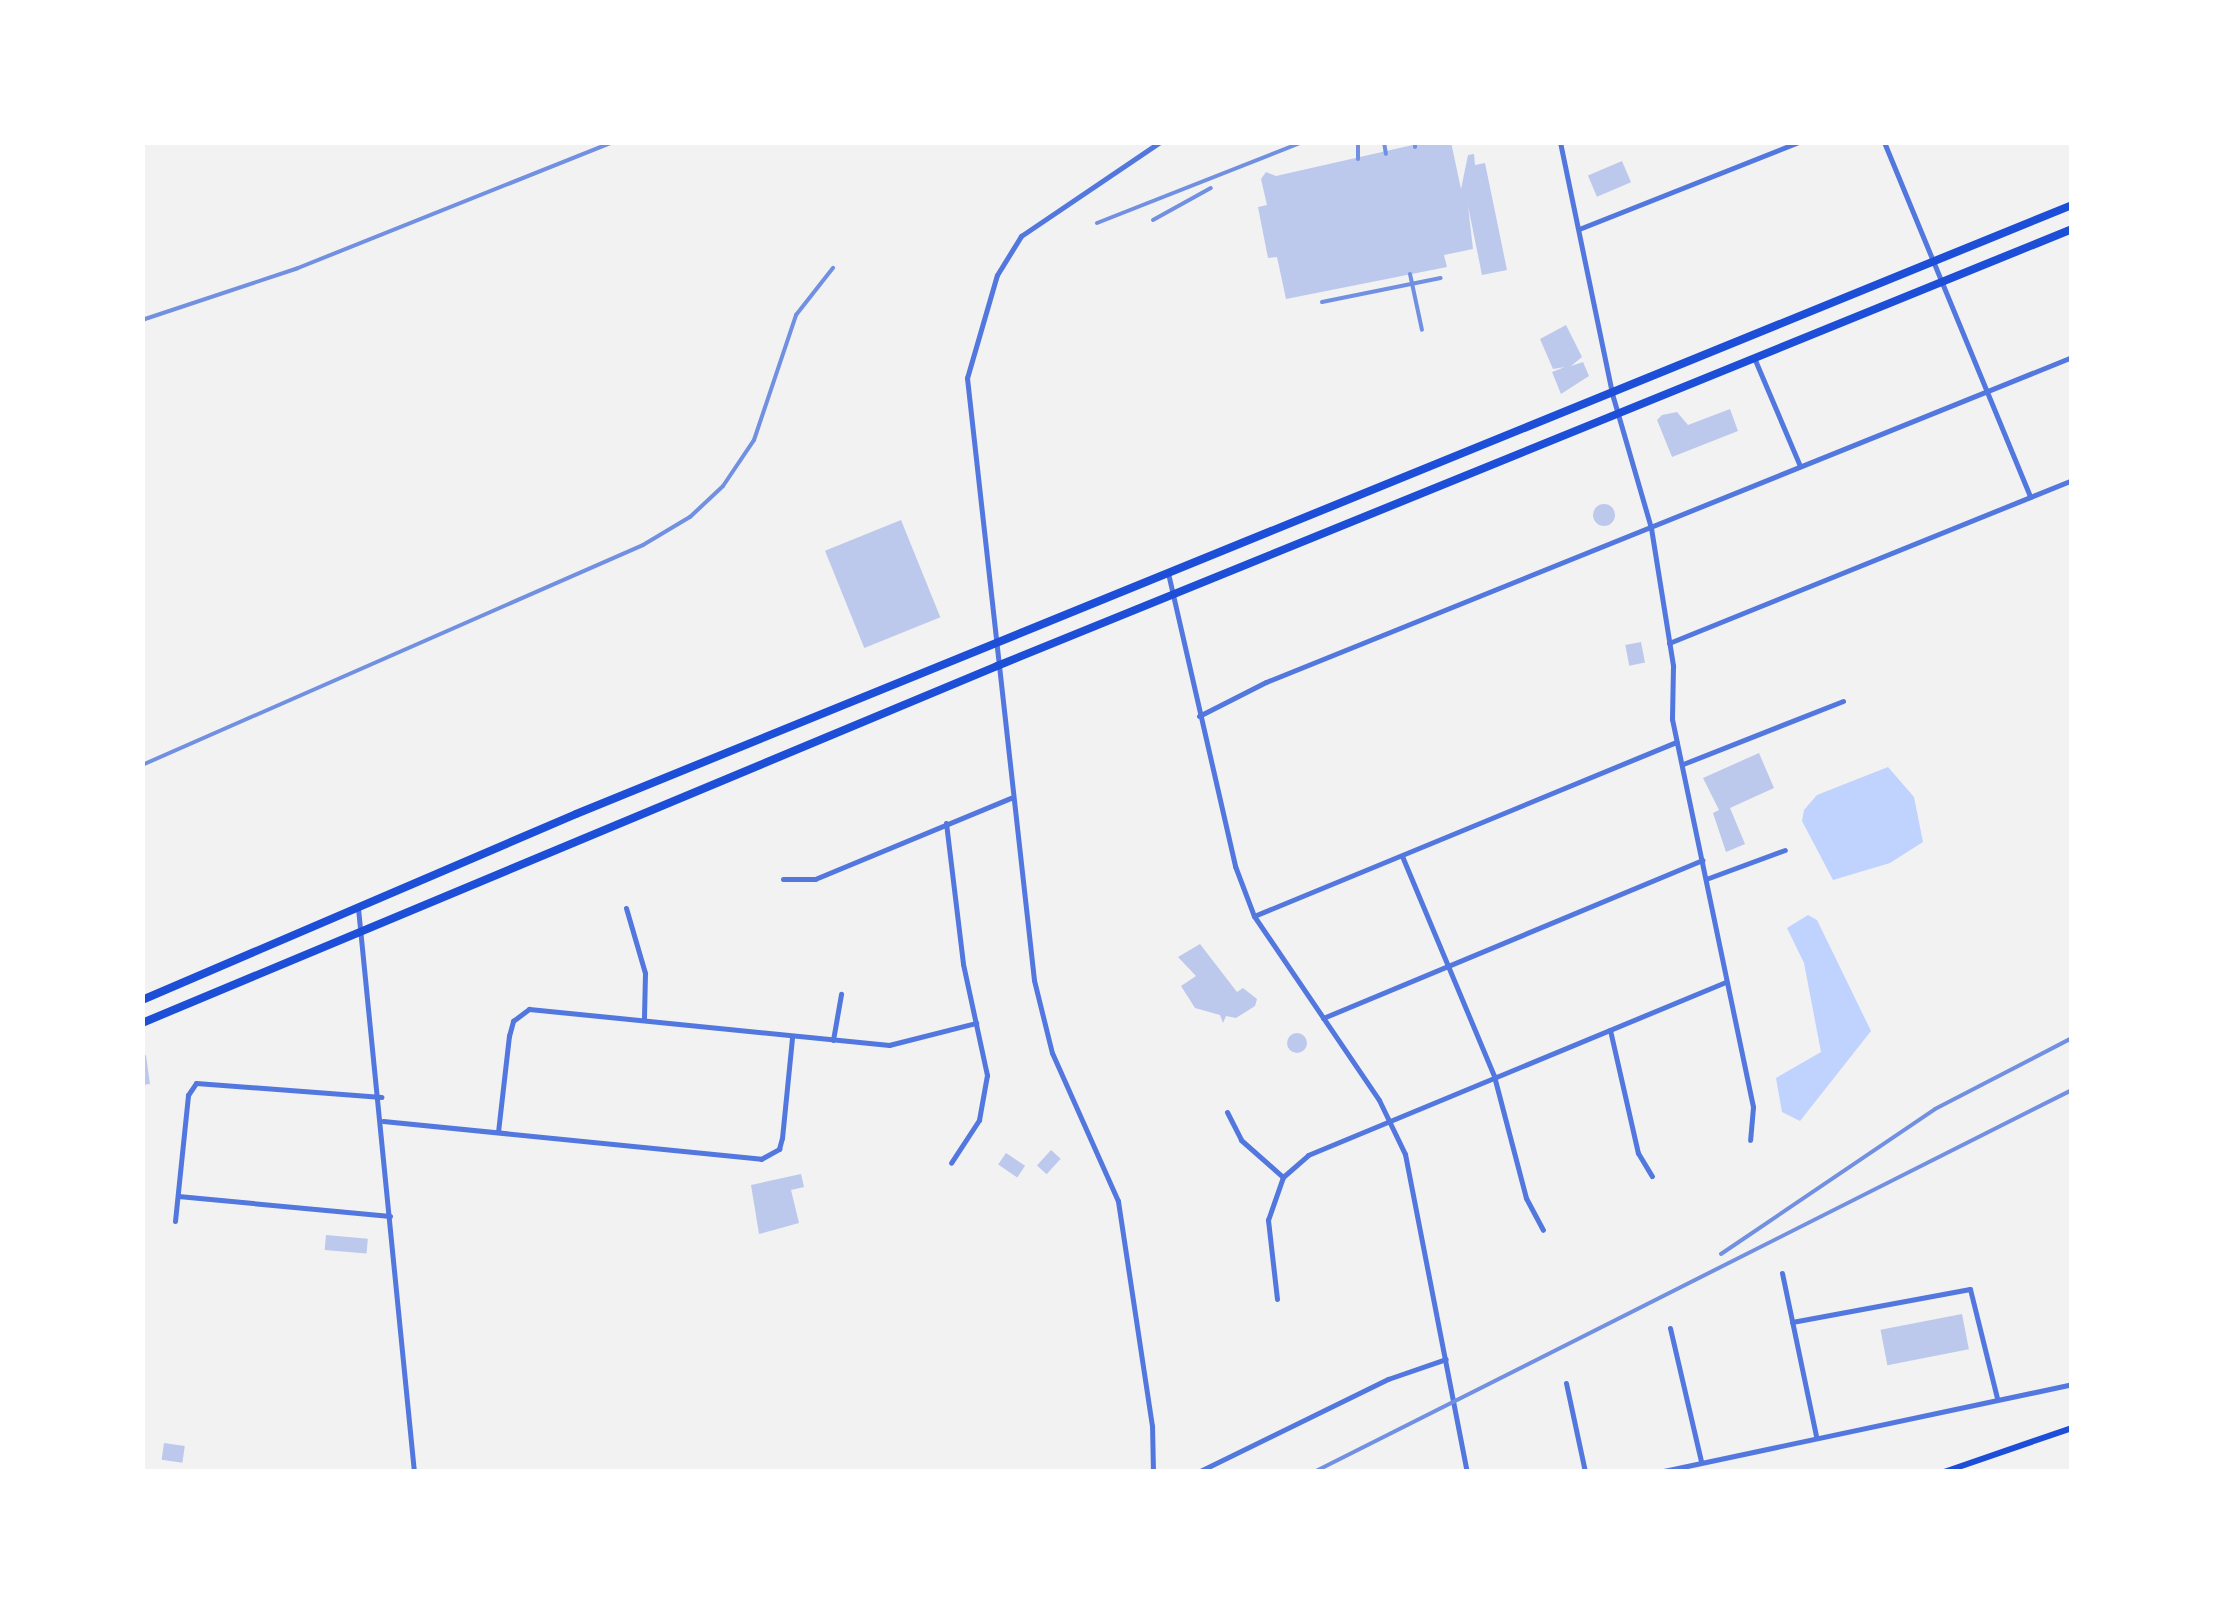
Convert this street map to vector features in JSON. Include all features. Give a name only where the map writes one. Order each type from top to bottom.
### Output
[{"type":"main road","points":[[142,1000],[995,644],[2072,205]]},
{"type":"main road","points":[[142,1023],[359,929],[997,666],[2072,230]]},
{"type":"main road","points":[[1944,1472],[2072,1428]]},
{"type":"street","points":[[1152,1472],[1152,1426],[1118,1201],[1048,1039],[1024,919],[967,408],[972,348],[997,275],[1021,236],[1160,142]]},
{"type":"street","points":[[1560,142],[1612,392],[1651,528],[1670,643],[1677,742],[1753,1106],[1750,1140]]},
{"type":"street","points":[[1578,229],[1800,142]]},
{"type":"street","points":[[1884,142],[2030,497]]},
{"type":"street","points":[[1199,716],[1266,682],[2072,357]]},
{"type":"street","points":[[1755,360],[1800,466]]},
{"type":"street","points":[[1670,643],[2072,480]]},
{"type":"street","points":[[1168,573],[1199,716],[1254,916],[1391,1120],[1416,1201],[1468,1472]]},
{"type":"street","points":[[1683,764],[1844,701]]},
{"type":"street","points":[[1254,916],[1677,742]]},
{"type":"street","points":[[783,879],[815,878],[1012,798]]},
{"type":"street","points":[[946,823],[985,1099],[951,1163]]},
{"type":"street","points":[[1706,879],[1785,850]]},
{"type":"street","points":[[1402,856],[1494,1076],[1526,1198],[1543,1230]]},
{"type":"street","points":[[1323,1018],[1702,860]]},
{"type":"street","points":[[358,908],[381,1097],[414,1472]]},
{"type":"street","points":[[626,908],[645,973],[644,1018]]},
{"type":"street","points":[[1276,1299],[1268,1220],[1283,1177],[1308,1155],[1726,982]]},
{"type":"street","points":[[833,1040],[842,994]]},
{"type":"street","points":[[498,1132],[509,1036],[522,1012],[644,1018],[792,1036],[902,1044],[976,1023]]},
{"type":"street","points":[[1610,1030],[1638,1153],[1652,1176]]},
{"type":"street","points":[[383,1121],[770,1156],[782,1138],[792,1036]]},
{"type":"street","points":[[175,1221],[188,1095],[196,1083],[381,1097]]},
{"type":"street","points":[[1226,1112],[1241,1140],[1283,1177]]},
{"type":"street","points":[[178,1196],[390,1216]]},
{"type":"street","points":[[1782,1273],[1816,1437]]},
{"type":"street","points":[[1792,1322],[1970,1289],[1997,1398]]},
{"type":"street","points":[[1670,1328],[1701,1462]]},
{"type":"street","points":[[1198,1472],[1354,1394],[1446,1359]]},
{"type":"street","points":[[1566,1383],[1585,1472]]},
{"type":"street","points":[[1659,1472],[2072,1384]]},
{"type":"water","points":[[1888,767],[1914,797],[1923,842],[1890,863],[1833,880],[1802,821],[1804,810],[1817,795]]},
{"type":"water","points":[[1808,915],[1817,920],[1871,1031],[1800,1121],[1782,1112],[1776,1078],[1821,1052],[1804,963],[1787,928]]},
{"type":"building","points":[[1426,142],[1451,142],[1461,189],[1468,155],[1474,154],[1475,165],[1485,163],[1507,270],[1482,275],[1468,206],[1473,249],[1444,255],[1447,267],[1286,299],[1277,257],[1268,258],[1258,207],[1267,205],[1261,179],[1266,172],[1276,176]]},
{"type":"building","points":[[1622,161],[1631,182],[1597,197],[1588,175]]},
{"type":"building","points":[[1566,325],[1582,357],[1571,366],[1583,362],[1589,376],[1561,394],[1552,372],[1565,367],[1553,369],[1540,339]]},
{"type":"building","points":[[1730,409],[1738,431],[1672,457],[1657,420],[1662,415],[1677,412],[1688,425]]},
{"type":"building","points":[[1600,504],[1608,504],[1615,515],[1608,526],[1600,526],[1593,519],[1593,511]]},
{"type":"building","points":[[901,520],[940,617],[864,648],[825,551]]},
{"type":"building","points":[[1641,642],[1645,663],[1629,666],[1625,645]]},
{"type":"building","points":[[1759,753],[1774,788],[1730,808],[1745,844],[1726,852],[1713,813],[1719,810],[1703,778]]},
{"type":"building","points":[[1200,944],[1237,992],[1243,988],[1257,999],[1255,1006],[1236,1018],[1226,1016],[1223,1023],[1220,1015],[1195,1008],[1181,986],[1196,976],[1178,957]]},
{"type":"building","points":[[1297,1033],[1307,1043],[1297,1053],[1287,1043]]},
{"type":"building","points":[[146,1055],[150,1084],[142,1085],[142,1056]]},
{"type":"building","points":[[1051,1150],[1061,1159],[1047,1174],[1037,1166]]},
{"type":"building","points":[[1006,1153],[1025,1166],[1017,1177],[998,1165]]},
{"type":"building","points":[[801,1174],[804,1187],[791,1190],[799,1223],[759,1234],[751,1185]]},
{"type":"building","points":[[326,1235],[368,1239],[367,1254],[325,1250]]},
{"type":"building","points":[[1962,1314],[1969,1349],[1887,1365],[1881,1330]]},
{"type":"building","points":[[164,1443],[185,1446],[182,1463],[162,1460]]},
{"type":"railway","points":[[142,320],[298,268],[613,142]]},
{"type":"railway","points":[[1097,223],[1303,142]]},
{"type":"railway","points":[[1358,142],[1358,159]]},
{"type":"railway","points":[[1384,142],[1386,154]]},
{"type":"railway","points":[[1415,142],[1415,147]]},
{"type":"railway","points":[[1153,220],[1211,188]]},
{"type":"railway","points":[[142,765],[643,545],[690,517],[723,486],[754,440],[796,315],[833,268]]},
{"type":"railway","points":[[1410,274],[1422,330]]},
{"type":"railway","points":[[1322,302],[1441,278]]},
{"type":"railway","points":[[1721,1254],[1935,1109],[2072,1038]]},
{"type":"railway","points":[[1314,1472],[2072,1090]]}]
